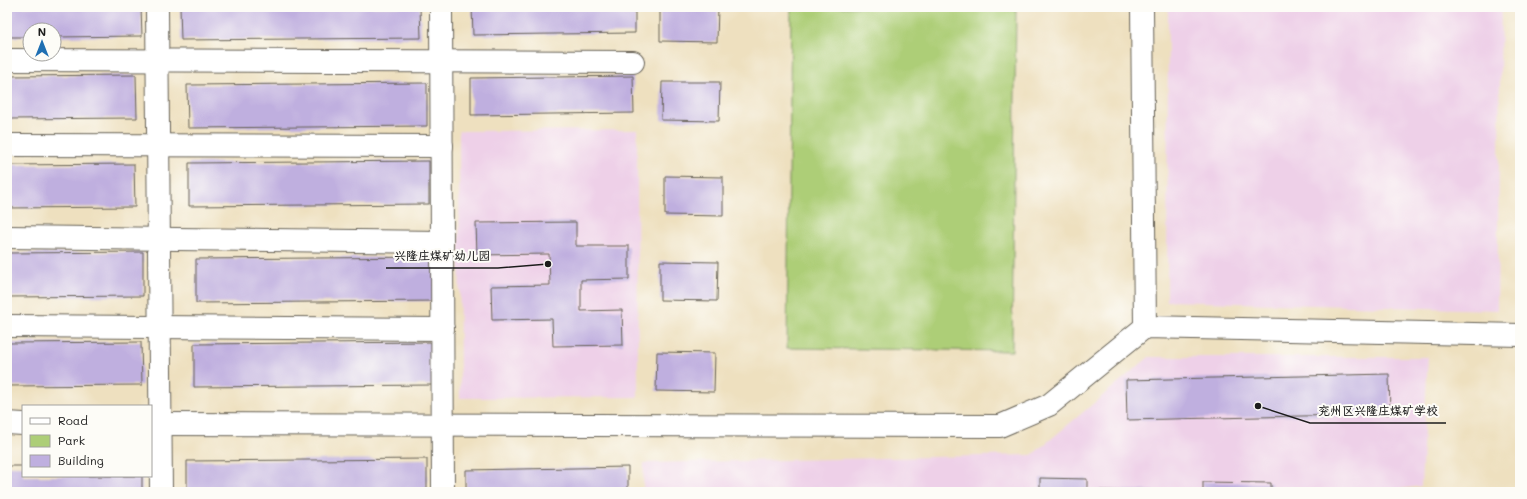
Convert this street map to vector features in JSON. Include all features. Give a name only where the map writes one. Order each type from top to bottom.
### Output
[{"type":"street","points":[[157,7],[160,327],[156,424],[161,492]]},
{"type":"street","points":[[441,7],[443,492]]},
{"type":"street","points":[[1142,7],[1145,327]]},
{"type":"street","points":[[7,60],[633,62]]},
{"type":"street","points":[[7,145],[442,146]]},
{"type":"street","points":[[7,238],[442,242]]},
{"type":"street","points":[[7,326],[443,329]]},
{"type":"street","points":[[156,424],[1000,426],[1049,405],[1145,327],[1520,335]]},
{"type":"street","points":[[7,424],[22,424]]},
{"type":"shaded area","points":[[1168,7],[1501,7],[1497,310],[1167,301]]},
{"type":"shaded area","points":[[637,130],[638,397],[460,398],[459,131]]},
{"type":"shaded area","points":[[1149,357],[1428,357],[1421,486],[1379,492],[643,492],[644,463],[1032,455]]},
{"type":"green space","points":[[791,7],[1016,7],[1012,351],[787,348]]},
{"type":"building","points":[[7,7],[141,7],[142,36],[62,37],[62,22],[22,22],[22,37],[7,37]]},
{"type":"building","points":[[180,7],[420,7],[421,38],[181,40]]},
{"type":"building","points":[[472,7],[635,7],[635,33],[473,35]]},
{"type":"building","points":[[660,7],[718,7],[717,42],[660,41]]},
{"type":"building","points":[[136,75],[137,118],[7,119],[7,76]]},
{"type":"building","points":[[633,76],[634,113],[471,115],[471,78]]},
{"type":"building","points":[[662,82],[720,82],[719,121],[661,120]]},
{"type":"building","points":[[427,83],[427,126],[188,128],[187,85]]},
{"type":"building","points":[[429,161],[429,204],[189,206],[189,163]]},
{"type":"building","points":[[134,164],[135,207],[7,208],[7,165]]},
{"type":"building","points":[[665,176],[723,177],[723,216],[665,215]]},
{"type":"building","points":[[576,222],[576,246],[629,246],[629,279],[581,280],[581,311],[622,310],[623,345],[553,346],[552,319],[492,320],[491,286],[550,285],[549,254],[477,255],[476,223]]},
{"type":"building","points":[[143,252],[143,296],[7,297],[7,253]]},
{"type":"building","points":[[435,257],[436,301],[196,303],[196,259]]},
{"type":"building","points":[[660,261],[718,262],[717,301],[660,300]]},
{"type":"building","points":[[141,342],[142,385],[7,386],[7,343]]},
{"type":"building","points":[[434,342],[434,385],[194,387],[194,344]]},
{"type":"building","points":[[657,352],[715,353],[714,392],[656,391]]},
{"type":"building","points":[[1389,374],[1390,414],[1127,420],[1126,380]]},
{"type":"building","points":[[427,459],[427,492],[187,492],[187,461]]},
{"type":"building","points":[[7,466],[22,466],[22,477],[142,477],[142,492],[7,492]]},
{"type":"building","points":[[628,467],[628,492],[466,492],[466,470]]},
{"type":"building","points":[[1040,478],[1087,479],[1087,490],[1155,492],[1040,492]]},
{"type":"building","points":[[1203,482],[1271,483],[1271,492],[1203,492]]},
{"type":"place","name":"兴隆庄煤矿幼儿园","points":[[548,264]]},
{"type":"place","name":"兖州区兴隆庄煤矿学校","points":[[1258,406]]}]
